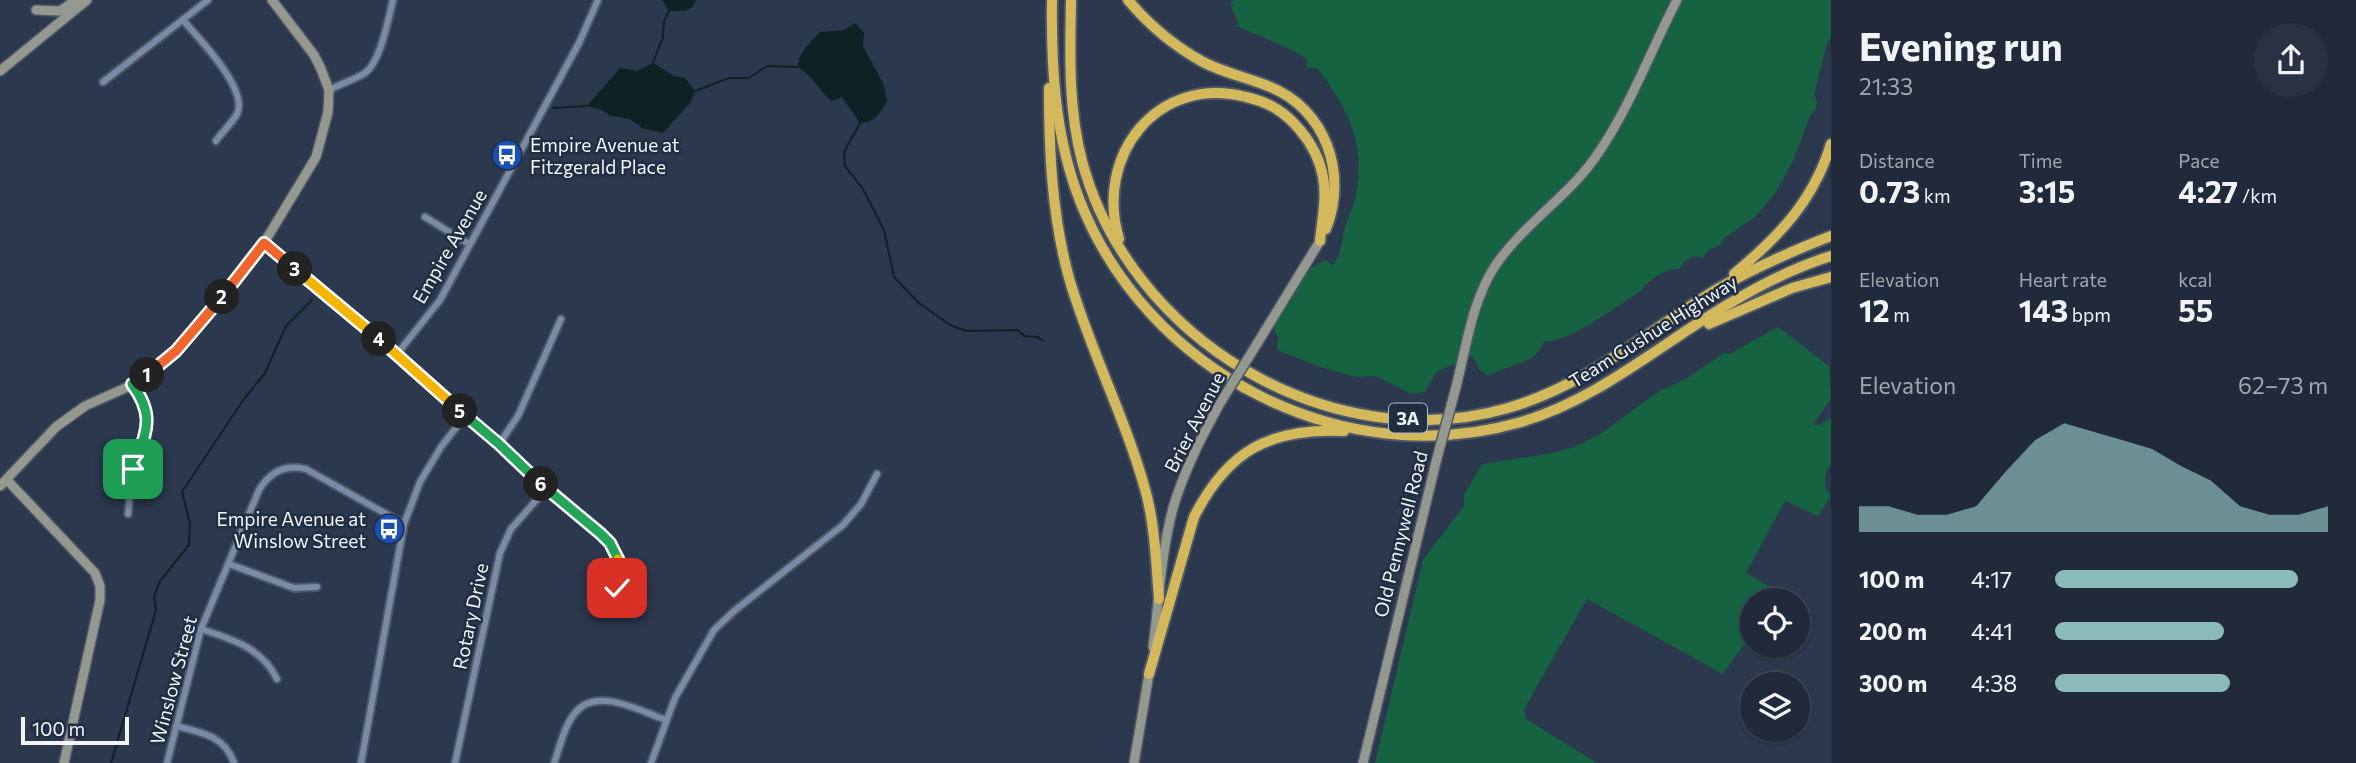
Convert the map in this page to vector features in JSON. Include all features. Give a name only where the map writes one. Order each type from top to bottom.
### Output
[{"type":"highway","name":"Team Gushue Highway","points":[[1052,0],[1051,37],[1064,150],[1071,177],[1091,228],[1119,277],[1174,339],[1226,378],[1296,412],[1349,428],[1405,436],[1475,432],[1521,422],[1562,407],[1601,387],[1762,286],[1831,257]]},
{"type":"highway","name":"Team Gushue Highway","points":[[1071,0],[1070,68],[1076,132],[1091,190],[1126,257],[1160,304],[1190,333],[1263,381],[1309,400],[1392,418],[1452,418],[1509,408],[1590,373],[1713,292],[1755,268],[1831,236]]},
{"type":"highway","points":[[1128,0],[1152,26],[1185,51],[1220,70],[1269,86],[1287,95],[1311,118],[1331,154],[1336,185],[1332,210],[1320,241]]},
{"type":"highway","points":[[1051,37],[1049,125],[1056,218],[1069,276],[1084,325],[1146,491],[1152,520],[1159,599]]},
{"type":"highway","points":[[1126,257],[1114,218],[1114,187],[1121,157],[1139,129],[1164,107],[1181,99],[1218,92],[1268,103],[1293,122],[1304,135],[1319,162],[1323,177],[1325,204],[1320,241]]},
{"type":"highway","points":[[1713,292],[1790,222],[1816,183],[1831,144]]},
{"type":"highway","points":[[1665,345],[1755,303],[1792,288],[1831,277]]},
{"type":"highway","points":[[1149,674],[1194,517],[1205,495],[1220,476],[1237,458],[1264,441],[1299,431],[1377,432]]},
{"type":"street","points":[[36,10],[60,11],[76,0]]},
{"type":"street","points":[[0,71],[87,0]]},
{"type":"street","points":[[103,82],[208,0]]},
{"type":"street","points":[[64,763],[100,600],[100,586],[95,573],[3,483],[56,427],[85,406],[132,384],[160,366],[192,334],[264,243],[316,158],[328,112],[329,90],[314,55],[272,0]]},
{"type":"street","points":[[329,90],[364,74],[370,68],[381,45],[393,0]]},
{"type":"street","name":"Empire Avenue","points":[[397,354],[440,300],[573,54],[598,0]]},
{"type":"street","name":"Old Pennywell Road","points":[[1363,763],[1436,462],[1480,297],[1494,267],[1599,153],[1626,105],[1676,0]]},
{"type":"street","points":[[183,20],[231,80],[239,97],[237,113],[216,141]]},
{"type":"street","points":[[425,218],[470,244]]},
{"type":"street","name":"Brier Avenue","points":[[1135,763],[1166,542],[1185,473],[1219,405],[1320,241]]},
{"type":"street","points":[[264,243],[397,354],[546,489],[601,534],[615,551],[620,573],[617,588],[607,609]]},
{"type":"street","points":[[499,444],[518,415],[561,319]]},
{"type":"street","points":[[128,513],[133,469],[147,427],[148,412],[132,384]]},
{"type":"street","points":[[361,763],[404,524],[424,475],[465,416]]},
{"type":"street","name":"Winslow Street","points":[[167,763],[201,629],[262,485],[274,473],[290,467],[310,471],[404,524]]},
{"type":"street","points":[[651,763],[675,698],[714,630],[734,611],[843,525],[861,504],[877,474]]},
{"type":"street","name":"Rotary Drive","points":[[455,763],[500,553],[512,529],[546,489]]},
{"type":"street","points":[[229,564],[289,587],[317,587]]},
{"type":"street","points":[[201,629],[248,647],[265,660],[277,679]]},
{"type":"street","points":[[554,763],[568,724],[575,712],[586,703],[601,700],[614,702],[666,720]]},
{"type":"street","points":[[176,726],[215,737],[226,748],[234,763]]},
{"type":"green space","points":[[1234,0],[1831,0],[1831,36],[1814,95],[1817,102],[1815,110],[1776,192],[1755,217],[1723,239],[1721,245],[1708,250],[1703,258],[1694,256],[1679,269],[1658,275],[1642,290],[1580,330],[1545,341],[1530,359],[1488,376],[1479,369],[1473,356],[1436,372],[1425,392],[1412,394],[1375,376],[1356,377],[1320,367],[1277,350],[1278,336],[1273,329],[1293,289],[1315,265],[1325,260],[1333,265],[1339,255],[1355,197],[1358,157],[1352,126],[1337,97],[1317,68],[1306,67],[1307,59],[1299,54],[1237,26],[1238,22],[1230,5]]},
{"type":"green space","points":[[1778,327],[1829,366],[1831,399],[1813,425],[1822,424],[1831,417],[1831,464],[1826,472],[1825,486],[1831,497],[1818,516],[1785,501],[1746,573],[1772,588],[1740,588],[1740,650],[1723,674],[1587,599],[1524,709],[1526,719],[1597,763],[1375,763],[1423,560],[1464,506],[1464,495],[1482,464],[1574,447],[1599,435],[1659,391],[1684,380],[1724,353],[1730,354]]},
{"type":"shaded area","points":[[662,0],[696,0],[689,9],[669,11]]},
{"type":"shaded area","points":[[855,23],[864,33],[863,46],[883,83],[887,101],[873,119],[865,123],[860,123],[842,97],[831,101],[798,67],[799,58],[820,32],[844,30]]},
{"type":"shaded area","points":[[653,63],[674,76],[685,78],[695,91],[690,103],[663,133],[642,128],[630,119],[611,116],[587,106],[620,68],[637,71]]},
{"type":"waterway","points":[[653,63],[669,11]]},
{"type":"waterway","points":[[695,91],[729,78],[749,78],[767,66],[798,67]]},
{"type":"waterway","points":[[553,108],[587,106]]},
{"type":"waterway","points":[[860,123],[844,152],[845,166],[863,189],[884,230],[894,277],[919,303],[950,325],[966,331],[1018,330],[1024,336],[1038,337],[1043,341]]},
{"type":"waterway","points":[[111,763],[156,610],[154,597],[160,581],[189,545],[190,523],[182,492],[244,399],[265,373],[286,326],[312,300]]},
{"type":"place","name":"Empire Avenue at Fitzgerald Place","points":[[507,155]]},
{"type":"place","name":"Empire Avenue at Winslow Street","points":[[389,529]]},
{"type":"route","points":[[133,469],[147,427],[148,412],[132,384],[160,366],[192,334],[264,243],[397,354],[546,489],[601,534],[610,543],[618,561],[620,573],[617,588]]}]
